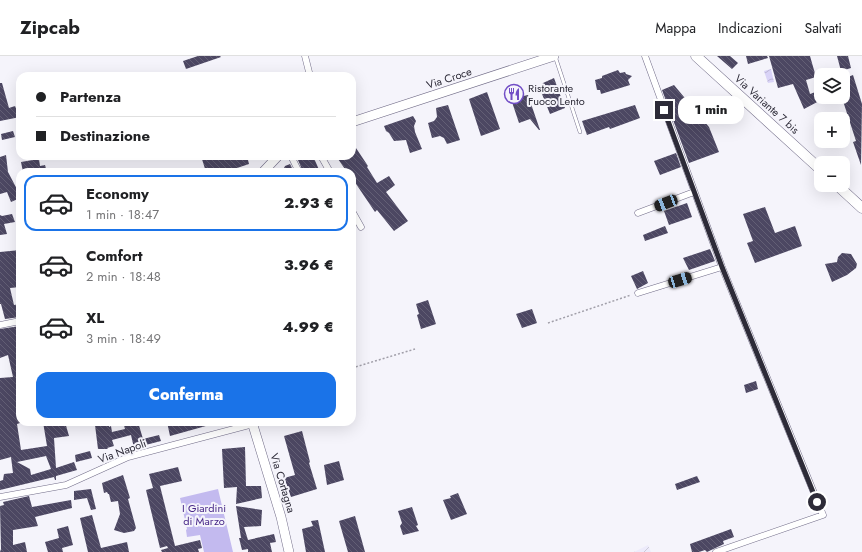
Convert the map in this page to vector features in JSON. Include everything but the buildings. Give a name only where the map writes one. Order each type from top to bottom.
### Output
[{"type":"main road","name":"Via Variante 7 bis","points":[[696,56],[814,164]]},
{"type":"main road","points":[[845,192],[862,208]]},
{"type":"street","points":[[305,56],[309,72]]},
{"type":"street","name":"Via Croce","points":[[356,121],[555,56]]},
{"type":"street","points":[[645,56],[722,267],[823,516],[716,552]]},
{"type":"street","points":[[267,168],[274,160]]},
{"type":"street","points":[[638,213],[694,192]]},
{"type":"street","points":[[356,219],[361,227]]},
{"type":"street","points":[[638,293],[722,267]]},
{"type":"street","points":[[0,325],[16,322]]},
{"type":"street","name":"Via Napoli","points":[[0,497],[66,485],[128,457],[241,426]]},
{"type":"street","name":"Via Cortagna","points":[[253,426],[281,517],[289,552]]},
{"type":"lane","points":[[555,56],[580,132]]},
{"type":"path","points":[[548,323],[638,293]]},
{"type":"path","points":[[356,367],[415,350]]},
{"type":"shaded area","points":[[648,545],[651,552],[634,552]]},
{"type":"green space","name":"I Giardini di Marzo","points":[[218,489],[233,552],[204,552],[200,535],[187,537],[187,529],[180,498]]},
{"type":"water","points":[[771,69],[774,82],[768,83],[764,71]]},
{"type":"place","name":"Ristorante Fuoco Lento","points":[[514,94]]},
{"type":"route","points":[[664,110],[722,267],[817,502]]}]
